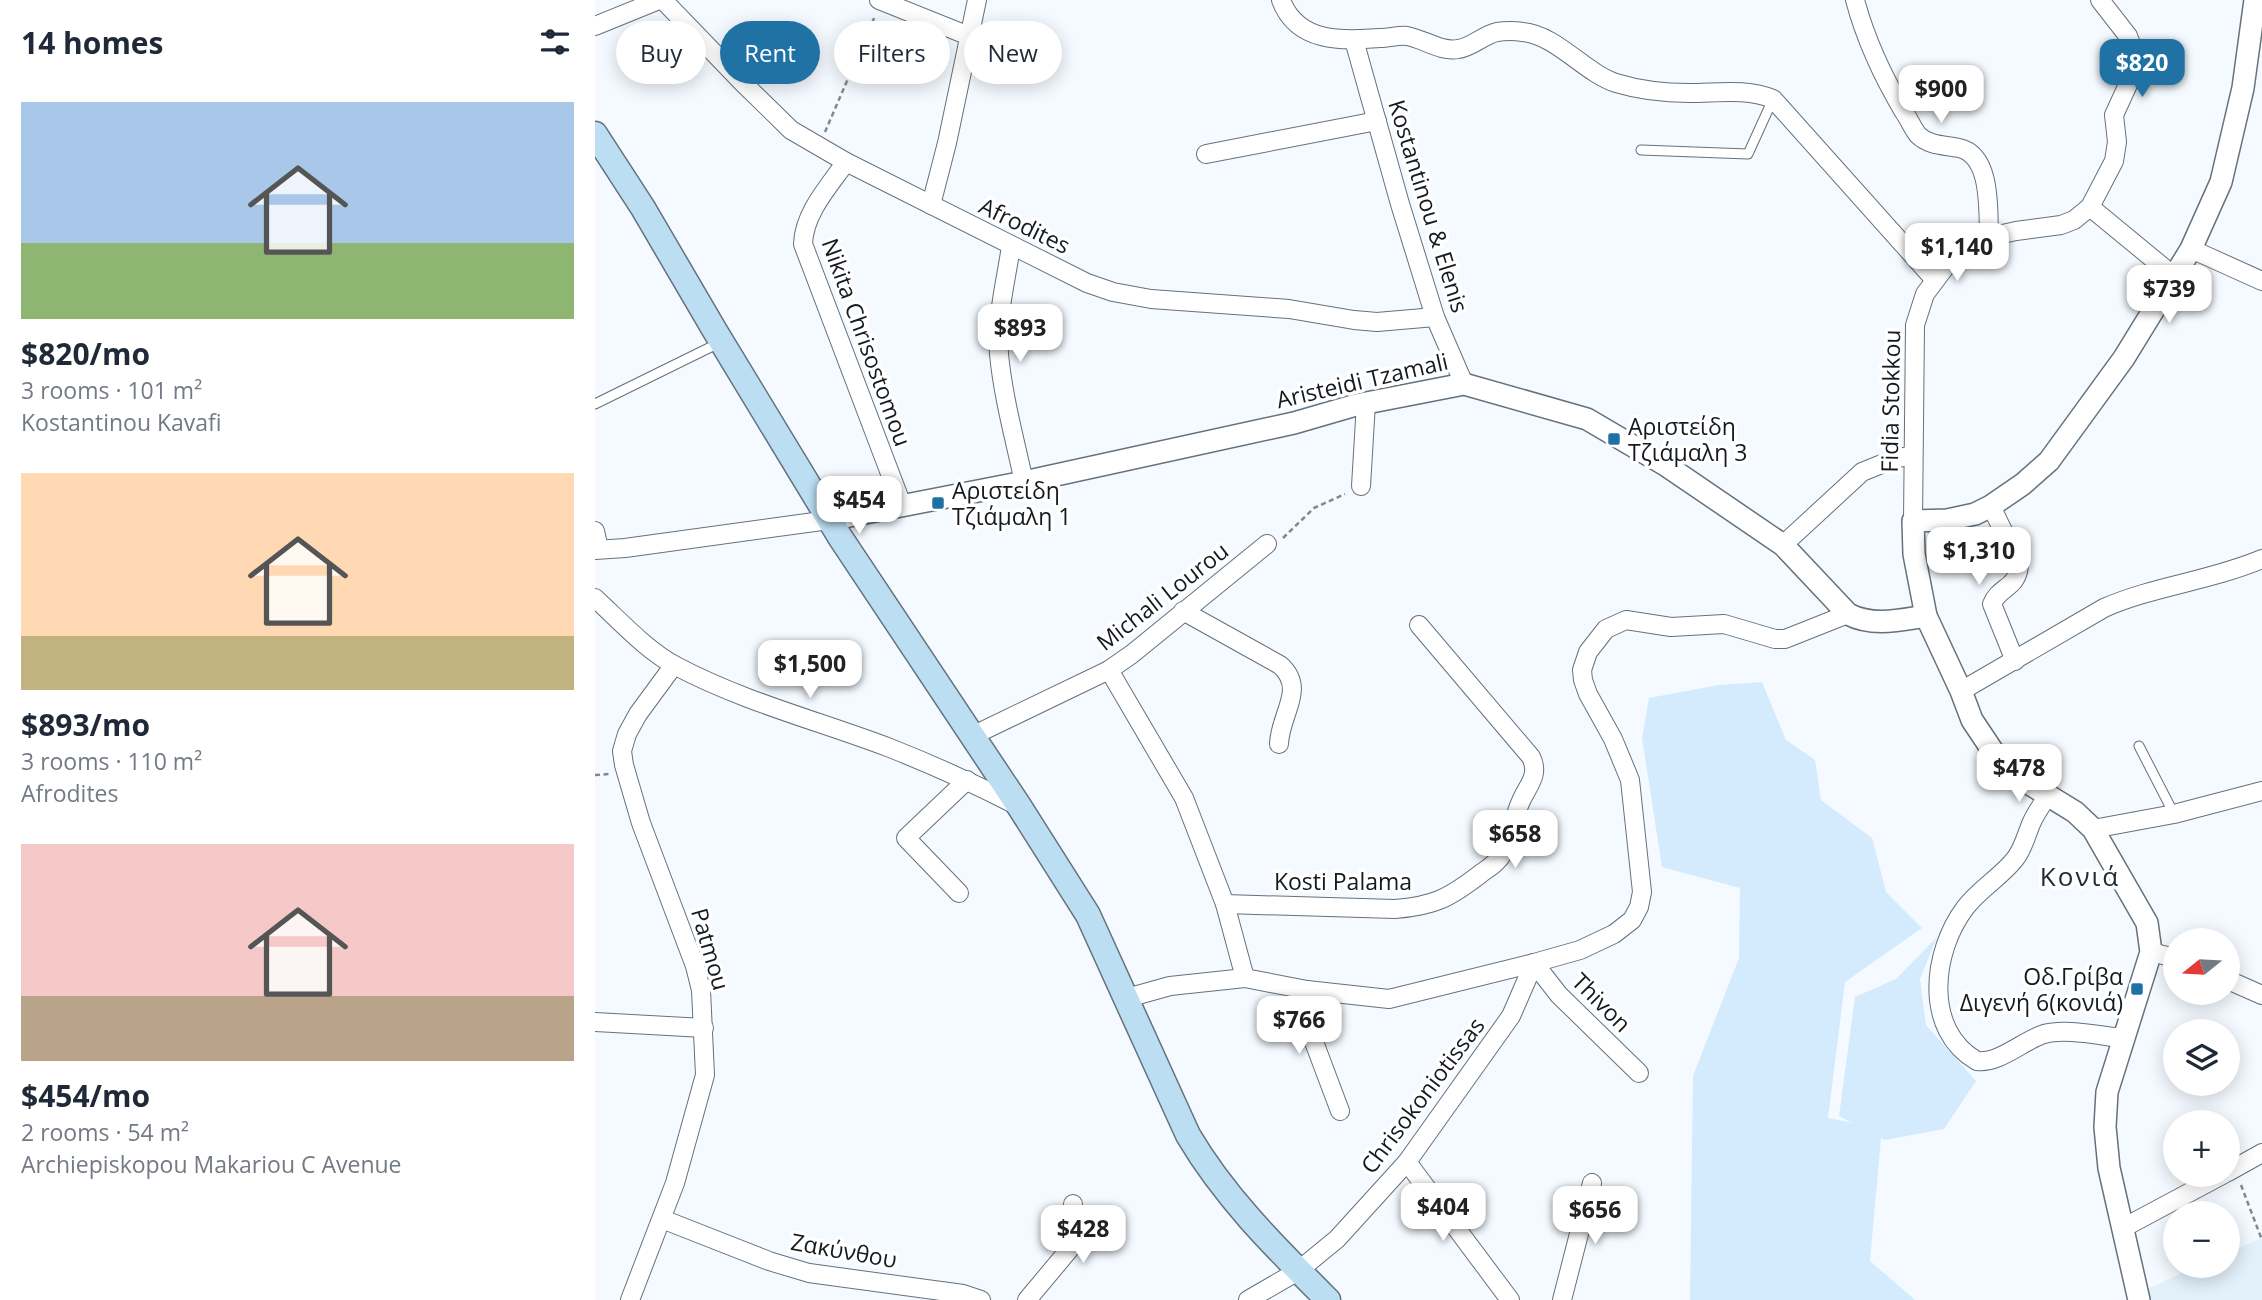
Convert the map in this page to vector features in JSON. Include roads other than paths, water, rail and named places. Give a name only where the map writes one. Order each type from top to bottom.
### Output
[{"type":"main road","points":[[595,134],[643,208],[829,520],[1088,915],[1188,1135],[1206,1165],[1257,1227],[1328,1300]]},
{"type":"street","points":[[595,26],[661,0]]},
{"type":"street","name":"Afrodites","points":[[661,0],[791,130],[846,162],[1087,283],[1113,292],[1150,299],[1289,309],[1377,322],[1435,317]]},
{"type":"street","points":[[972,21],[977,0]]},
{"type":"street","points":[[1281,0],[1285,11],[1299,27],[1313,34],[1354,40],[1407,36],[1446,50],[1460,50],[1496,33],[1525,32],[1546,40],[1613,82],[1656,92],[1760,93],[1773,99],[1934,279]]},
{"type":"street","points":[[1855,0],[1862,26],[1880,70],[1918,135],[1929,142],[1967,150],[1979,163],[1987,202],[1989,237]]},
{"type":"street","points":[[2100,0],[2128,36],[2136,57],[2114,115],[2117,142],[2115,161],[2090,207],[2175,277]]},
{"type":"street","points":[[2139,1300],[2109,1168],[2105,1126],[2107,1092],[2151,952],[2150,935],[2142,912],[2093,829],[2075,812],[2023,780],[1994,753],[1972,720],[1926,616],[1914,554],[1913,521],[1947,520],[1975,514],[2023,484],[2049,461],[2124,358],[2191,249],[2221,182],[2243,88],[2255,0]]},
{"type":"street","points":[[880,1],[964,34]]},
{"type":"street","name":"Kostantinou & Elenis","points":[[1354,40],[1435,317],[1464,384]]},
{"type":"street","points":[[931,205],[964,60]]},
{"type":"street","points":[[1206,154],[1377,121]]},
{"type":"street","name":"Nikita Chrisostomou","points":[[846,162],[811,214],[803,234],[803,243],[902,505]]},
{"type":"street","name":"Fidia Stokkou","points":[[1913,521],[1915,325],[1925,294],[1934,279],[1959,256],[1989,237],[2061,225],[2074,220],[2090,207]]},
{"type":"street","points":[[1011,246],[999,323],[999,352],[1024,482]]},
{"type":"street","points":[[2191,249],[2262,281]]},
{"type":"street","name":"Aristeidi Tzamali","points":[[829,520],[1024,482],[1294,423],[1366,403],[1464,384],[1587,419],[1667,466],[1783,545],[1848,614]]},
{"type":"street","points":[[1361,486],[1366,403]]},
{"type":"street","points":[[1783,545],[1862,472],[1894,459],[1913,455]]},
{"type":"street","points":[[1991,506],[2019,564],[2014,582],[1999,594],[1992,604],[2015,661]]},
{"type":"street","points":[[596,543],[625,548],[829,520]]},
{"type":"street","name":"Michali Lourou","points":[[972,736],[1109,670],[1267,544]]},
{"type":"street","points":[[1961,691],[2104,608],[2262,559]]},
{"type":"street","points":[[595,598],[642,642],[674,665],[731,692],[889,748],[967,780],[1019,806]]},
{"type":"street","points":[[1183,611],[1288,672],[1293,686],[1279,731],[1279,744]]},
{"type":"street","points":[[1127,998],[1170,986],[1245,978],[1307,990],[1389,999],[1580,950],[1615,934],[1632,920],[1639,907],[1642,892],[1630,780],[1583,680],[1582,670],[1596,639],[1606,629],[1631,620],[1671,627],[1724,624],[1775,639],[1785,639],[1848,614],[1868,621],[1884,622],[1926,616]]},
{"type":"street","name":"Kosti Palama","points":[[1225,904],[1414,908],[1454,894],[1498,861],[1510,838],[1521,801],[1534,779],[1534,764],[1531,757],[1419,625]]},
{"type":"street","name":"Patmou","points":[[630,1300],[675,1183],[705,1075],[701,990],[695,967],[641,823],[622,751],[627,734],[638,714],[674,665]]},
{"type":"street","points":[[1109,670],[1184,798],[1225,904],[1245,978]]},
{"type":"street","points":[[959,893],[905,838],[967,780]]},
{"type":"street","points":[[2093,829],[2175,814],[2262,791]]},
{"type":"street","points":[[2047,797],[2035,816],[2017,857],[1973,898],[1953,929],[1945,946],[1939,973],[1942,1014],[1948,1031],[1958,1045],[1977,1061],[1989,1061],[2046,1034],[2061,1032],[2123,1038]]},
{"type":"street","points":[[2151,952],[2163,955]]},
{"type":"street","name":"Thivon","points":[[1534,963],[1559,995],[1639,1073]]},
{"type":"street","name":"Chrisokoniotissas","points":[[1248,1300],[1298,1271],[1337,1239],[1407,1162],[1511,1016],[1534,963]]},
{"type":"street","points":[[2240,985],[2262,995]]},
{"type":"street","points":[[1307,990],[1311,1034],[1340,1111]]},
{"type":"street","points":[[595,1022],[704,1028]]},
{"type":"street","points":[[2240,1166],[2262,1153]]},
{"type":"street","points":[[1407,1162],[1510,1300]]},
{"type":"street","points":[[1562,1300],[1592,1183]]},
{"type":"street","points":[[2123,1228],[2201,1187]]},
{"type":"street","points":[[1027,1300],[1073,1245],[1073,1204]]},
{"type":"street","name":"Ζακύνθου","points":[[662,1219],[769,1261],[810,1273],[930,1295],[963,1294],[981,1300]]},
{"type":"lane","points":[[1641,150],[1748,154],[1773,99]]},
{"type":"lane","points":[[595,404],[721,342]]},
{"type":"lane","points":[[2139,746],[2175,814]]},
{"type":"place","name":"Αριστείδη Τζιάμαλη 3","points":[[1614,439]]},
{"type":"place","name":"Αριστείδη Τζιάμαλη 1","points":[[938,503]]},
{"type":"place","name":"Οδ.Γρίβα Διγενή 6(κονιά)","points":[[2137,989]]},
{"type":"district","name":"Κονιά","points":[[2080,876]]}]
